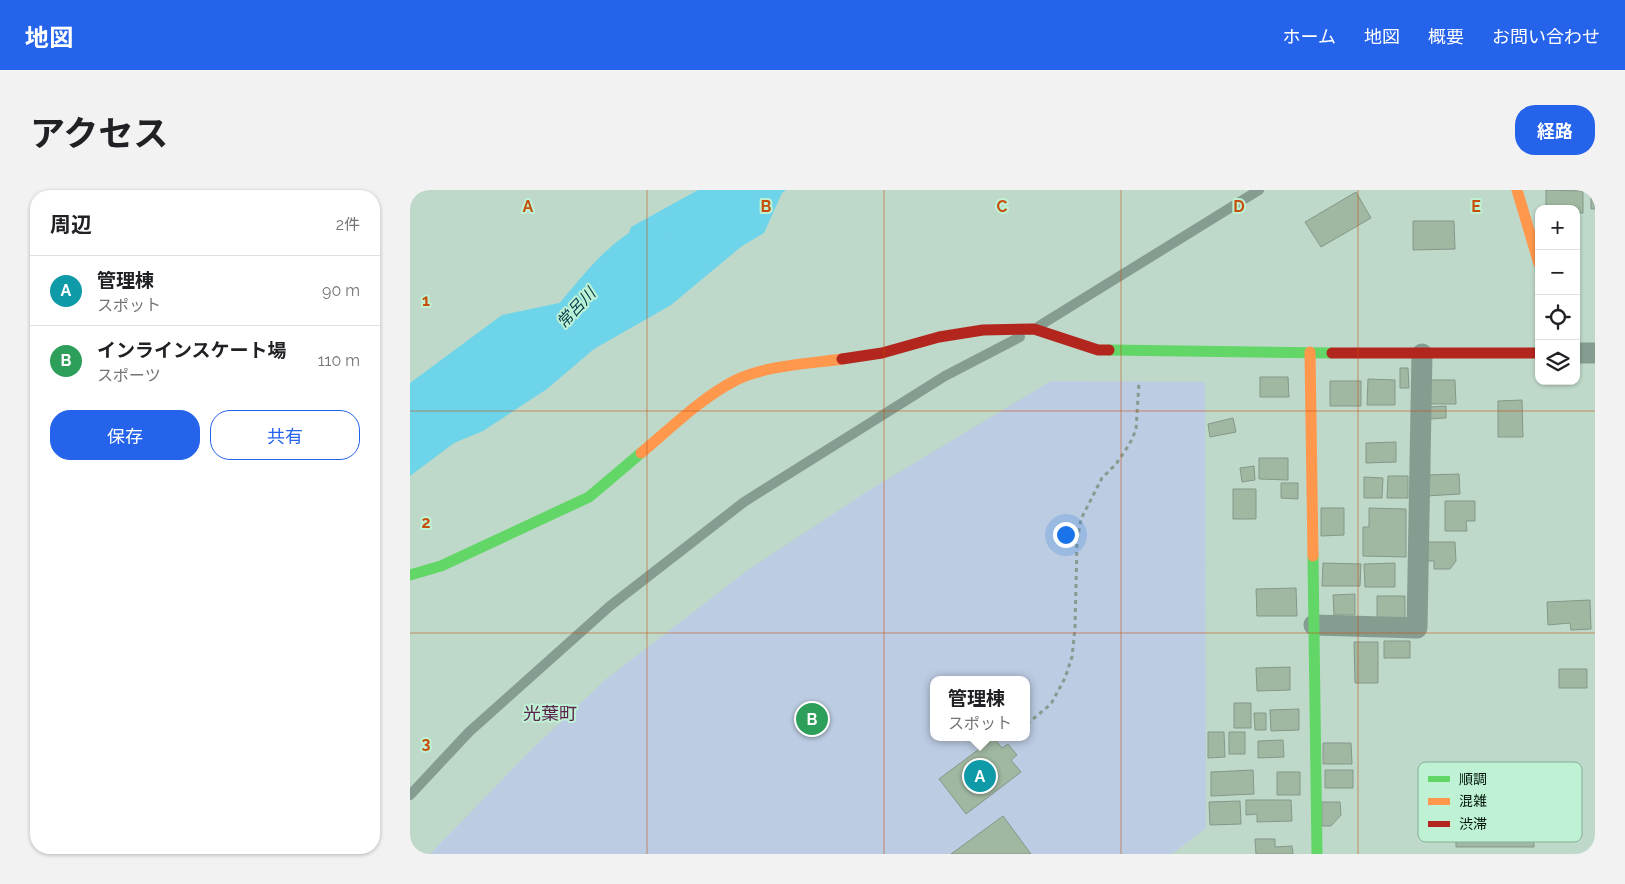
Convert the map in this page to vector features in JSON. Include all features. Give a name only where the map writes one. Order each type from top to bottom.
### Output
[{"type":"street","points":[[1516,190],[1535,251]]},
{"type":"street","points":[[410,575],[441,566],[588,497],[707,398],[737,380],[766,370],[882,353],[939,337],[983,330],[1034,330],[1098,350],[1422,354],[1535,353]]},
{"type":"street","points":[[1310,352],[1317,854]]},
{"type":"street","points":[[1580,353],[1595,353]]},
{"type":"street","points":[[1314,626],[1417,628],[1422,354]]},
{"type":"lane","points":[[410,795],[469,732],[610,606],[744,502],[944,376],[1034,330],[1259,190]]},
{"type":"path","points":[[1030,722],[1051,704],[1065,678],[1072,656],[1077,542],[1081,519],[1102,478],[1116,464],[1129,445],[1136,430],[1139,382]]},
{"type":"shaded area","points":[[1051,381],[1205,382],[1206,828],[1172,854],[430,854],[527,754],[605,680],[748,570],[871,489]]},
{"type":"water","points":[[698,190],[786,190],[782,193],[764,233],[742,246],[671,305],[594,349],[547,389],[483,431],[454,443],[410,476],[410,383],[502,315],[559,303],[610,285],[631,227]]},
{"type":"building","points":[[1546,190],[1583,191],[1583,213],[1580,213],[1580,205],[1546,205]]},
{"type":"building","points":[[1591,190],[1595,190],[1595,209],[1591,209]]},
{"type":"building","points":[[1356,192],[1371,218],[1321,247],[1305,222]]},
{"type":"building","points":[[1413,221],[1454,221],[1455,249],[1413,250]]},
{"type":"building","points":[[1400,368],[1408,368],[1409,388],[1400,388]]},
{"type":"building","points":[[1260,377],[1288,377],[1289,397],[1260,397]]},
{"type":"building","points":[[1368,379],[1395,380],[1395,405],[1367,405]]},
{"type":"building","points":[[1428,380],[1455,380],[1456,404],[1428,404]]},
{"type":"building","points":[[1330,381],[1361,381],[1361,406],[1330,406]]},
{"type":"building","points":[[1522,400],[1523,437],[1498,437],[1498,401]]},
{"type":"building","points":[[1446,406],[1446,418],[1430,419],[1430,407]]},
{"type":"building","points":[[1233,418],[1236,432],[1210,437],[1208,424]]},
{"type":"building","points":[[1396,442],[1396,462],[1366,463],[1366,443]]},
{"type":"building","points":[[1259,458],[1288,458],[1288,480],[1259,479]]},
{"type":"building","points":[[1254,466],[1255,480],[1242,482],[1240,468]]},
{"type":"building","points":[[1459,474],[1460,494],[1426,496],[1425,475]]},
{"type":"building","points":[[1388,476],[1408,476],[1408,498],[1387,498]]},
{"type":"building","points":[[1364,477],[1383,478],[1382,498],[1364,498]]},
{"type":"building","points":[[1281,483],[1298,483],[1298,499],[1281,498]]},
{"type":"building","points":[[1233,489],[1256,489],[1256,519],[1233,519]]},
{"type":"building","points":[[1445,501],[1475,501],[1475,521],[1466,521],[1467,531],[1445,531]]},
{"type":"building","points":[[1321,508],[1344,508],[1344,535],[1321,536]]},
{"type":"building","points":[[1369,508],[1406,509],[1406,557],[1363,556],[1363,527],[1369,527]]},
{"type":"building","points":[[1425,542],[1455,542],[1456,561],[1450,569],[1434,569],[1434,561],[1426,561]]},
{"type":"building","points":[[1323,563],[1361,564],[1360,586],[1322,586]]},
{"type":"building","points":[[1395,563],[1395,587],[1365,587],[1364,564]]},
{"type":"building","points":[[1296,588],[1297,616],[1257,616],[1256,589]]},
{"type":"building","points":[[1355,594],[1355,615],[1334,615],[1333,595]]},
{"type":"building","points":[[1377,596],[1405,596],[1405,619],[1377,618]]},
{"type":"building","points":[[1590,600],[1591,629],[1571,630],[1570,623],[1548,625],[1547,602]]},
{"type":"building","points":[[1384,641],[1410,641],[1410,658],[1384,658]]},
{"type":"building","points":[[1354,642],[1378,642],[1378,683],[1355,683]]},
{"type":"building","points":[[1290,667],[1290,690],[1257,691],[1256,668]]},
{"type":"building","points":[[1559,669],[1587,669],[1587,688],[1559,688]]},
{"type":"building","points":[[1234,703],[1251,703],[1251,728],[1234,728]]},
{"type":"building","points":[[1299,709],[1299,730],[1271,731],[1270,710]]},
{"type":"building","points":[[1254,713],[1266,713],[1266,730],[1255,730]]},
{"type":"building","points":[[1208,732],[1224,732],[1225,757],[1208,758]]},
{"type":"building","points":[[1229,732],[1245,732],[1245,754],[1229,754]]},
{"type":"building","points":[[1283,740],[1284,757],[1258,758],[1258,741]]},
{"type":"building","points":[[990,741],[996,741],[1002,748],[1008,744],[1017,755],[1011,760],[1021,772],[966,814],[939,779]]},
{"type":"building","points":[[1323,743],[1351,743],[1352,764],[1323,764]]},
{"type":"building","points":[[1253,770],[1254,794],[1211,796],[1211,772]]},
{"type":"building","points":[[1325,770],[1353,770],[1353,788],[1325,788]]},
{"type":"building","points":[[1277,772],[1300,772],[1300,795],[1277,795]]},
{"type":"building","points":[[1246,800],[1291,800],[1292,821],[1257,822],[1257,814],[1246,815]]},
{"type":"building","points":[[1240,801],[1241,824],[1210,825],[1209,802]]},
{"type":"building","points":[[1322,802],[1340,802],[1341,815],[1331,826],[1322,826]]},
{"type":"building","points":[[1003,816],[1031,854],[951,854]]},
{"type":"building","points":[[1255,839],[1275,839],[1275,847],[1292,846],[1293,854],[1256,854]]},
{"type":"building","points":[[1456,842],[1534,842],[1534,847],[1456,847]]},
{"type":"waterway","name":"常呂川","points":[[563,325],[616,265],[640,246],[654,239]]},
{"type":"traffic: fast","points":[[1109,350],[1332,353]]},
{"type":"traffic: fast","points":[[410,575],[441,566],[589,497],[641,453]]},
{"type":"traffic: fast","points":[[1313,556],[1317,854]]},
{"type":"traffic: slow","points":[[1517,190],[1535,251]]},
{"type":"traffic: slow","points":[[1310,352],[1313,556]]},
{"type":"traffic: slow","points":[[641,453],[698,404],[736,380],[775,368],[842,359]]},
{"type":"traffic: jam","points":[[842,359],[882,353],[939,337],[983,330],[1034,329],[1098,350],[1109,350]]},
{"type":"traffic: jam","points":[[1332,353],[1535,353]]},
{"type":"place","name":"インラインスケート場","points":[[812,719]]},
{"type":"place","name":"管理棟","points":[[980,776]]},
{"type":"district","name":"光葉町","points":[[550,713]]}]
